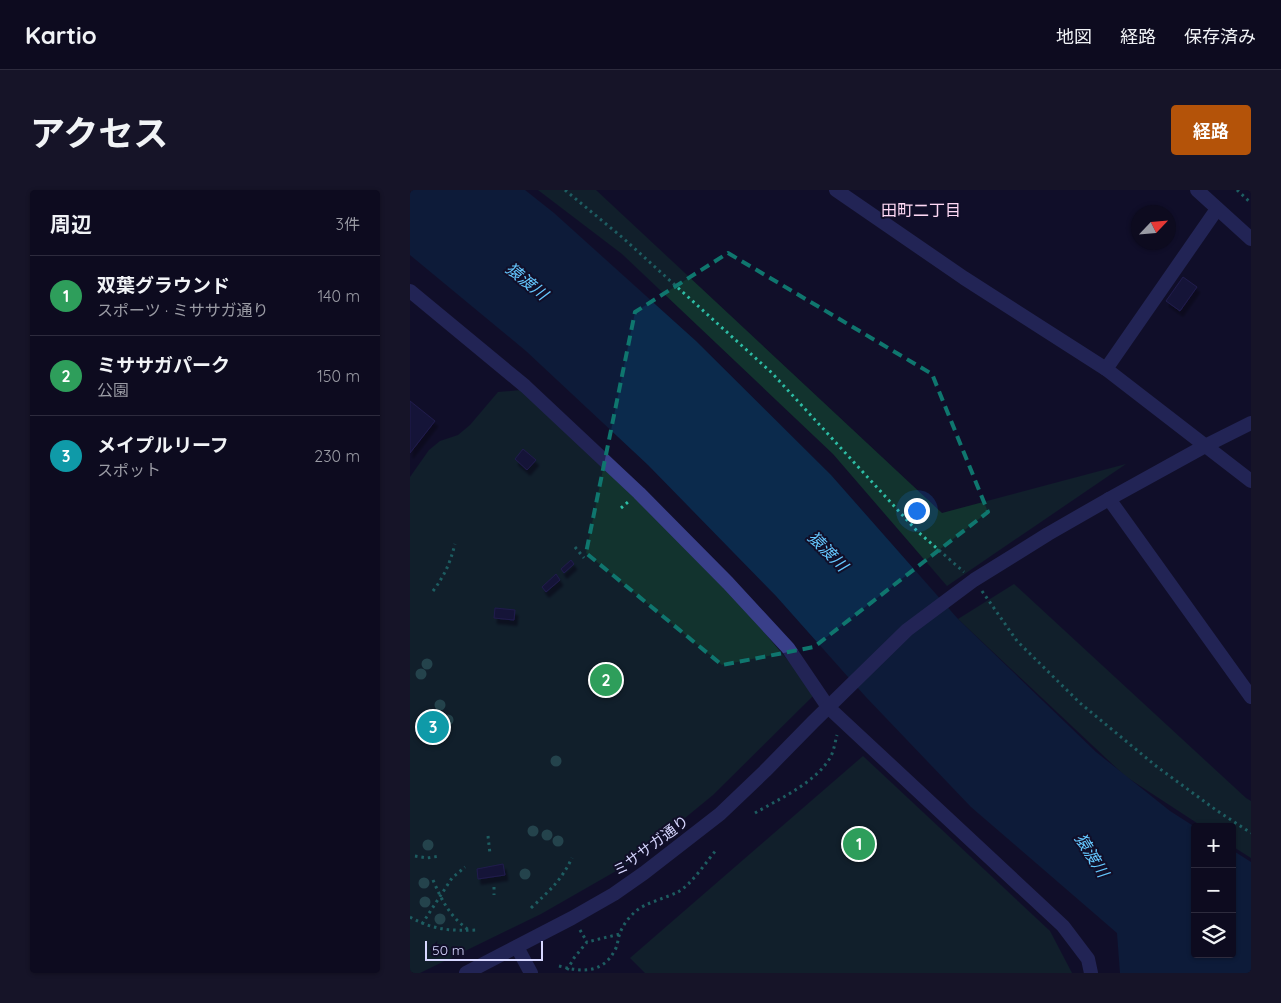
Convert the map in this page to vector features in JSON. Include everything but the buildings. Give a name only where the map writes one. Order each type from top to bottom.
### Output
[{"type":"street","points":[[836,190],[964,278],[1106,369],[1251,481]]},
{"type":"street","points":[[1197,190],[1251,239]]},
{"type":"street","points":[[1106,369],[1216,208]]},
{"type":"street","points":[[410,290],[525,386],[639,493],[728,583],[788,648],[828,707],[1063,926],[1088,959],[1091,973]]},
{"type":"street","name":"ミササガ通り","points":[[466,973],[572,918],[614,894],[644,873],[720,814],[907,630],[974,580],[1109,499],[1251,423]]},
{"type":"street","points":[[1109,499],[1251,698]]},
{"type":"street","points":[[517,947],[531,973]]},
{"type":"path","points":[[565,190],[622,238],[772,373],[917,531],[974,580],[1017,641],[1080,703],[1156,766],[1251,833]]},
{"type":"path","points":[[1237,190],[1251,203]]},
{"type":"path","points":[[433,592],[443,579],[455,544]]},
{"type":"path","points":[[574,547],[584,558]]},
{"type":"path","points":[[755,813],[798,788],[819,772],[831,756],[837,735]]},
{"type":"path","points":[[488,836],[490,854]]},
{"type":"path","points":[[559,966],[578,973],[591,972],[602,967],[610,959],[617,946],[620,934],[629,918],[637,909],[679,891],[690,882],[717,849]]},
{"type":"path","points":[[415,856],[427,858],[440,856]]},
{"type":"path","points":[[531,908],[555,886],[572,858]]},
{"type":"path","points":[[422,924],[452,878],[465,867]]},
{"type":"path","points":[[433,880],[440,898],[450,914],[470,930]]},
{"type":"path","points":[[494,887],[494,895]]},
{"type":"path","points":[[410,917],[422,924],[449,931],[476,930]]},
{"type":"path","points":[[580,930],[587,942]]},
{"type":"path","points":[[567,970],[587,942],[620,934]]},
{"type":"highlighted area","points":[[728,253],[932,374],[988,512],[814,647],[722,665],[586,553],[635,312]]},
{"type":"green space","points":[[538,190],[596,190],[942,513],[1126,464],[947,586],[833,454],[622,254]]},
{"type":"green space","points":[[521,390],[630,492],[725,586],[791,664],[813,696],[713,795],[630,863],[541,914],[420,973],[410,973],[410,477],[429,450],[440,441],[458,435],[470,425],[498,392]]},
{"type":"green space","points":[[1014,584],[1251,801],[1251,858],[1236,849],[1236,823],[1197,823],[1125,776],[958,619]]},
{"type":"green space","points":[[863,756],[1050,931],[1072,973],[645,973],[630,958]]},
{"type":"water","name":"猿渡川","points":[[410,190],[525,190],[554,213],[696,341],[831,475],[958,619],[1096,752],[1170,811],[1191,824],[1191,958],[1236,958],[1236,853],[1251,862],[1251,973],[1120,973],[1117,933],[971,807],[865,696],[776,596],[648,465],[526,351],[410,255]]},
{"type":"place","name":"ミササガパーク","points":[[606,680]]},
{"type":"place","name":"メイプルリーフ","points":[[433,727]]},
{"type":"place","name":"双葉グラウンド","points":[[859,844]]},
{"type":"district","name":"田町二丁目","points":[[921,210]]}]
